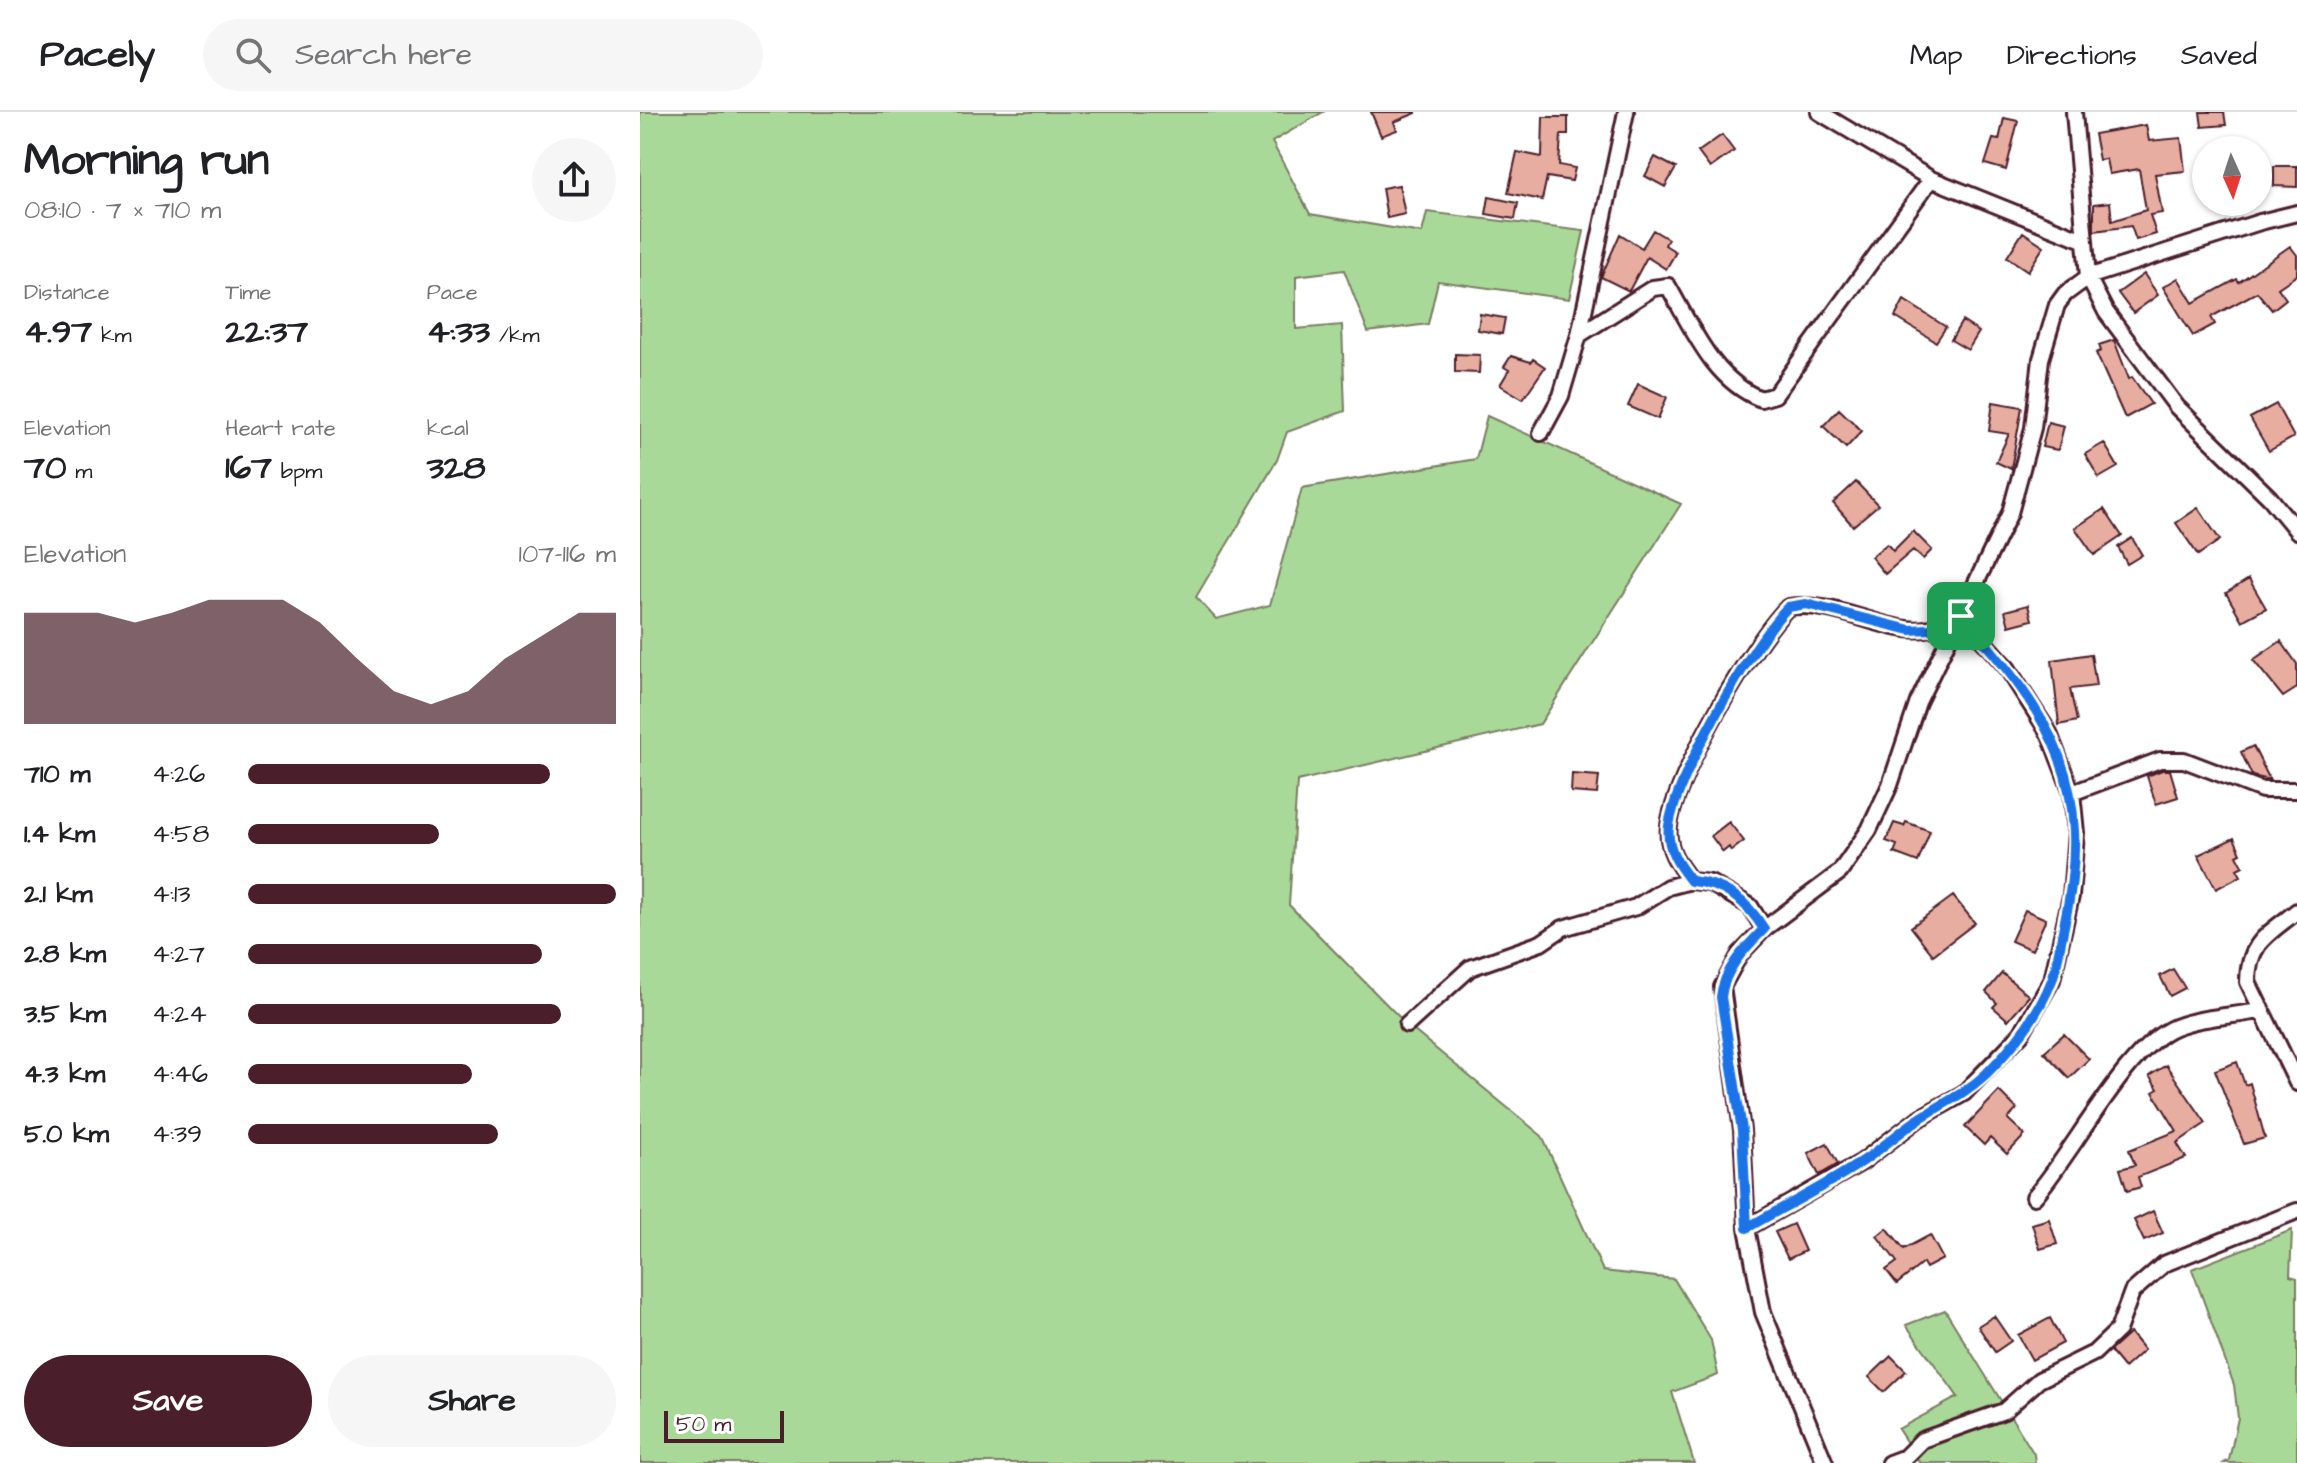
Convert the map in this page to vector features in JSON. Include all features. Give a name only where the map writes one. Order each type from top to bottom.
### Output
[{"type":"street","points":[[1541,433],[1561,396],[1579,335],[1626,112]]},
{"type":"street","points":[[1819,112],[1931,179],[2083,240]]},
{"type":"street","points":[[2074,112],[2088,277],[2106,312],[2177,407],[2270,498],[2297,531]]},
{"type":"street","points":[[1579,335],[1653,288],[1668,286],[1714,366],[1744,392],[1761,399],[1775,395],[1931,179]]},
{"type":"street","points":[[1825,1463],[1763,1312],[1747,1228],[1742,1130],[1722,987],[1740,954],[1764,929],[1840,872],[1869,830],[1890,785],[1918,702],[2010,513],[2033,428],[2041,359],[2057,305],[2065,294],[2088,277],[2297,213]]},
{"type":"street","points":[[1691,881],[1673,853],[1669,825],[1695,757],[1754,646],[1788,607],[1806,604],[1910,630],[1930,629],[1961,616]]},
{"type":"street","points":[[1747,1228],[1862,1162],[1918,1119],[1964,1093],[2021,1034],[2052,980],[2071,896],[2076,833],[2072,793],[2049,733],[2006,666],[1961,616]]},
{"type":"street","points":[[2072,793],[2160,760],[2184,760],[2262,790],[2297,790]]},
{"type":"street","points":[[1407,1025],[1470,968],[1541,943],[1563,928],[1636,907],[1668,887],[1691,881],[1710,883],[1731,892],[1750,906],[1764,929]]},
{"type":"street","points":[[2297,911],[2253,947],[2248,982],[2297,1083]]},
{"type":"street","points":[[2034,1197],[2129,1064],[2153,1040],[2176,1027],[2260,1011]]},
{"type":"street","points":[[1889,1463],[1905,1457],[1922,1440],[2004,1411],[2039,1380],[2094,1353],[2118,1330],[2132,1292],[2164,1264],[2297,1211]]},
{"type":"green space","points":[[640,112],[1323,112],[1272,142],[1310,214],[1422,233],[1427,212],[1584,231],[1569,299],[1438,281],[1428,324],[1368,332],[1344,270],[1296,276],[1296,329],[1342,325],[1345,411],[1287,432],[1277,460],[1196,597],[1216,619],[1270,605],[1302,488],[1476,459],[1487,416],[1681,504],[1540,724],[1297,781],[1289,905],[1407,1025],[1542,1136],[1603,1271],[1674,1279],[1711,1340],[1718,1375],[1672,1392],[1694,1463],[640,1463]]},
{"type":"green space","points":[[2292,1230],[2290,1276],[2297,1278],[2297,1463],[2224,1463],[2229,1460],[2238,1418],[2234,1385],[2192,1269]]},
{"type":"green space","points":[[1945,1310],[2034,1454],[2035,1463],[1920,1463],[1898,1429],[1958,1397],[1906,1325]]},
{"type":"building","points":[[1371,112],[1416,113],[1394,122],[1397,130],[1381,136]]},
{"type":"building","points":[[2200,112],[2224,112],[2226,125],[2202,127]]},
{"type":"building","points":[[1543,117],[1568,117],[1568,135],[1561,135],[1559,165],[1575,168],[1572,181],[1547,177],[1542,200],[1508,193],[1517,152],[1542,157]]},
{"type":"building","points":[[2004,118],[2018,121],[2006,170],[1985,164],[1993,139],[1999,140]]},
{"type":"building","points":[[2146,125],[2149,141],[2181,138],[2185,171],[2155,174],[2162,213],[2150,215],[2156,234],[2136,240],[2131,226],[2094,231],[2094,204],[2110,202],[2112,221],[2146,210],[2139,169],[2109,174],[2106,159],[2099,160],[2094,134]]},
{"type":"building","points":[[1722,135],[1734,151],[1710,168],[1698,152]]},
{"type":"building","points":[[1655,157],[1676,168],[1665,187],[1645,176]]},
{"type":"building","points":[[2274,166],[2297,166],[2297,187],[2274,186]]},
{"type":"building","points":[[1399,185],[1405,214],[1387,218],[1382,188]]},
{"type":"building","points":[[1489,197],[1518,203],[1515,219],[1486,214]]},
{"type":"building","points":[[1653,230],[1668,239],[1665,245],[1676,252],[1666,269],[1647,257],[1629,291],[1601,277],[1620,234],[1642,248]]},
{"type":"building","points":[[2023,232],[2044,246],[2028,271],[2007,257]]},
{"type":"building","points":[[2290,246],[2297,255],[2297,275],[2278,288],[2286,299],[2272,310],[2257,292],[2211,317],[2215,324],[2193,336],[2163,287],[2178,278],[2193,303],[2237,279],[2239,282]]},
{"type":"building","points":[[2144,274],[2158,295],[2133,313],[2118,293]]},
{"type":"building","points":[[1904,300],[1946,327],[1936,342],[1895,317]]},
{"type":"building","points":[[1480,314],[1505,318],[1502,334],[1478,330]]},
{"type":"building","points":[[1962,321],[1979,332],[1968,350],[1951,340]]},
{"type":"building","points":[[2114,340],[2129,379],[2132,377],[2151,404],[2125,418],[2096,353],[2101,351],[2099,345]]},
{"type":"building","points":[[1455,354],[1480,355],[1479,373],[1455,372]]},
{"type":"building","points":[[1511,356],[1531,362],[1533,359],[1545,367],[1523,399],[1500,385],[1509,370],[1504,367]]},
{"type":"building","points":[[1638,384],[1667,397],[1658,419],[1628,406]]},
{"type":"building","points":[[1993,402],[2022,407],[2011,469],[1996,462],[2009,434],[1989,431]]},
{"type":"building","points":[[2276,404],[2294,437],[2269,451],[2250,418]]},
{"type":"building","points":[[1839,409],[1862,431],[1846,448],[1823,426]]},
{"type":"building","points":[[2048,422],[2064,426],[2058,450],[2042,447]]},
{"type":"building","points":[[2104,443],[2118,467],[2099,478],[2085,454]]},
{"type":"building","points":[[1856,482],[1878,505],[1853,526],[1833,503]]},
{"type":"building","points":[[2198,508],[2220,540],[2198,555],[2176,523]]},
{"type":"building","points":[[2104,509],[2122,536],[2094,555],[2075,528]]},
{"type":"building","points":[[1913,531],[1932,550],[1923,559],[1913,550],[1885,574],[1871,557],[1887,544],[1893,551]]},
{"type":"building","points":[[2132,538],[2142,555],[2127,564],[2118,547]]},
{"type":"building","points":[[2249,579],[2266,608],[2242,621],[2226,593]]},
{"type":"building","points":[[2028,605],[2032,620],[2009,626],[2005,611]]},
{"type":"building","points":[[2281,641],[2297,664],[2297,688],[2283,697],[2253,660]]},
{"type":"building","points":[[2091,654],[2096,686],[2070,689],[2077,721],[2059,725],[2052,660]]},
{"type":"building","points":[[2253,746],[2270,780],[2252,776],[2241,752]]},
{"type":"building","points":[[2170,770],[2178,797],[2156,804],[2147,776]]},
{"type":"building","points":[[1572,774],[1599,776],[1597,794],[1571,792]]},
{"type":"building","points":[[1729,822],[1744,841],[1731,851],[1729,847],[1723,852],[1711,836]]},
{"type":"building","points":[[1906,822],[1930,831],[1918,862],[1894,853],[1897,845],[1886,841],[1894,823],[1904,826]]},
{"type":"building","points":[[2234,838],[2241,853],[2237,855],[2243,866],[2237,869],[2241,876],[2216,889],[2198,855]]},
{"type":"building","points":[[1953,896],[1975,923],[1933,955],[1911,927]]},
{"type":"building","points":[[2025,910],[2046,919],[2032,950],[2011,941]]},
{"type":"building","points":[[2173,969],[2185,988],[2170,996],[2160,976]]},
{"type":"building","points":[[2002,973],[2029,996],[2008,1020],[1993,1007],[1997,1003],[1986,992]]},
{"type":"building","points":[[2064,1034],[2089,1059],[2069,1078],[2044,1052]]},
{"type":"building","points":[[2237,1062],[2245,1085],[2250,1083],[2265,1138],[2244,1144],[2215,1070]]},
{"type":"building","points":[[2166,1065],[2206,1123],[2177,1143],[2186,1158],[2138,1177],[2141,1187],[2127,1191],[2120,1169],[2135,1165],[2129,1150],[2177,1131],[2153,1092],[2158,1089],[2149,1076]]},
{"type":"building","points":[[1999,1091],[2017,1109],[2008,1119],[2025,1135],[2007,1154],[1990,1138],[1984,1145],[1965,1127]]},
{"type":"building","points":[[1827,1143],[1838,1164],[1819,1175],[1808,1153]]},
{"type":"building","points":[[2153,1211],[2163,1233],[2144,1241],[2134,1220]]},
{"type":"building","points":[[2049,1219],[2057,1244],[2040,1249],[2032,1224]]},
{"type":"building","points":[[1793,1224],[1805,1251],[1788,1259],[1775,1232]]},
{"type":"building","points":[[1887,1228],[1904,1249],[1930,1235],[1943,1259],[1926,1268],[1923,1263],[1897,1284],[1886,1270],[1897,1262],[1877,1236]]},
{"type":"building","points":[[1994,1316],[2011,1341],[1995,1352],[1978,1326]]},
{"type":"building","points":[[2050,1318],[2063,1343],[2032,1360],[2018,1335]]},
{"type":"building","points":[[2130,1333],[2144,1350],[2124,1368],[2110,1351]]},
{"type":"building","points":[[1891,1356],[1906,1371],[1884,1392],[1869,1377]]},
{"type":"route","points":[[1806,604],[1827,607],[1910,630],[1930,629],[1961,616],[2006,666],[2049,733],[2072,793],[2076,833],[2071,896],[2052,980],[2021,1034],[1964,1093],[1918,1119],[1862,1162],[1747,1228],[1742,1130],[1721,997],[1722,987],[1740,954],[1764,929],[1750,906],[1731,892],[1710,883],[1691,881],[1678,864],[1669,842],[1669,825],[1688,771],[1754,646],[1788,607],[1806,604]]}]
